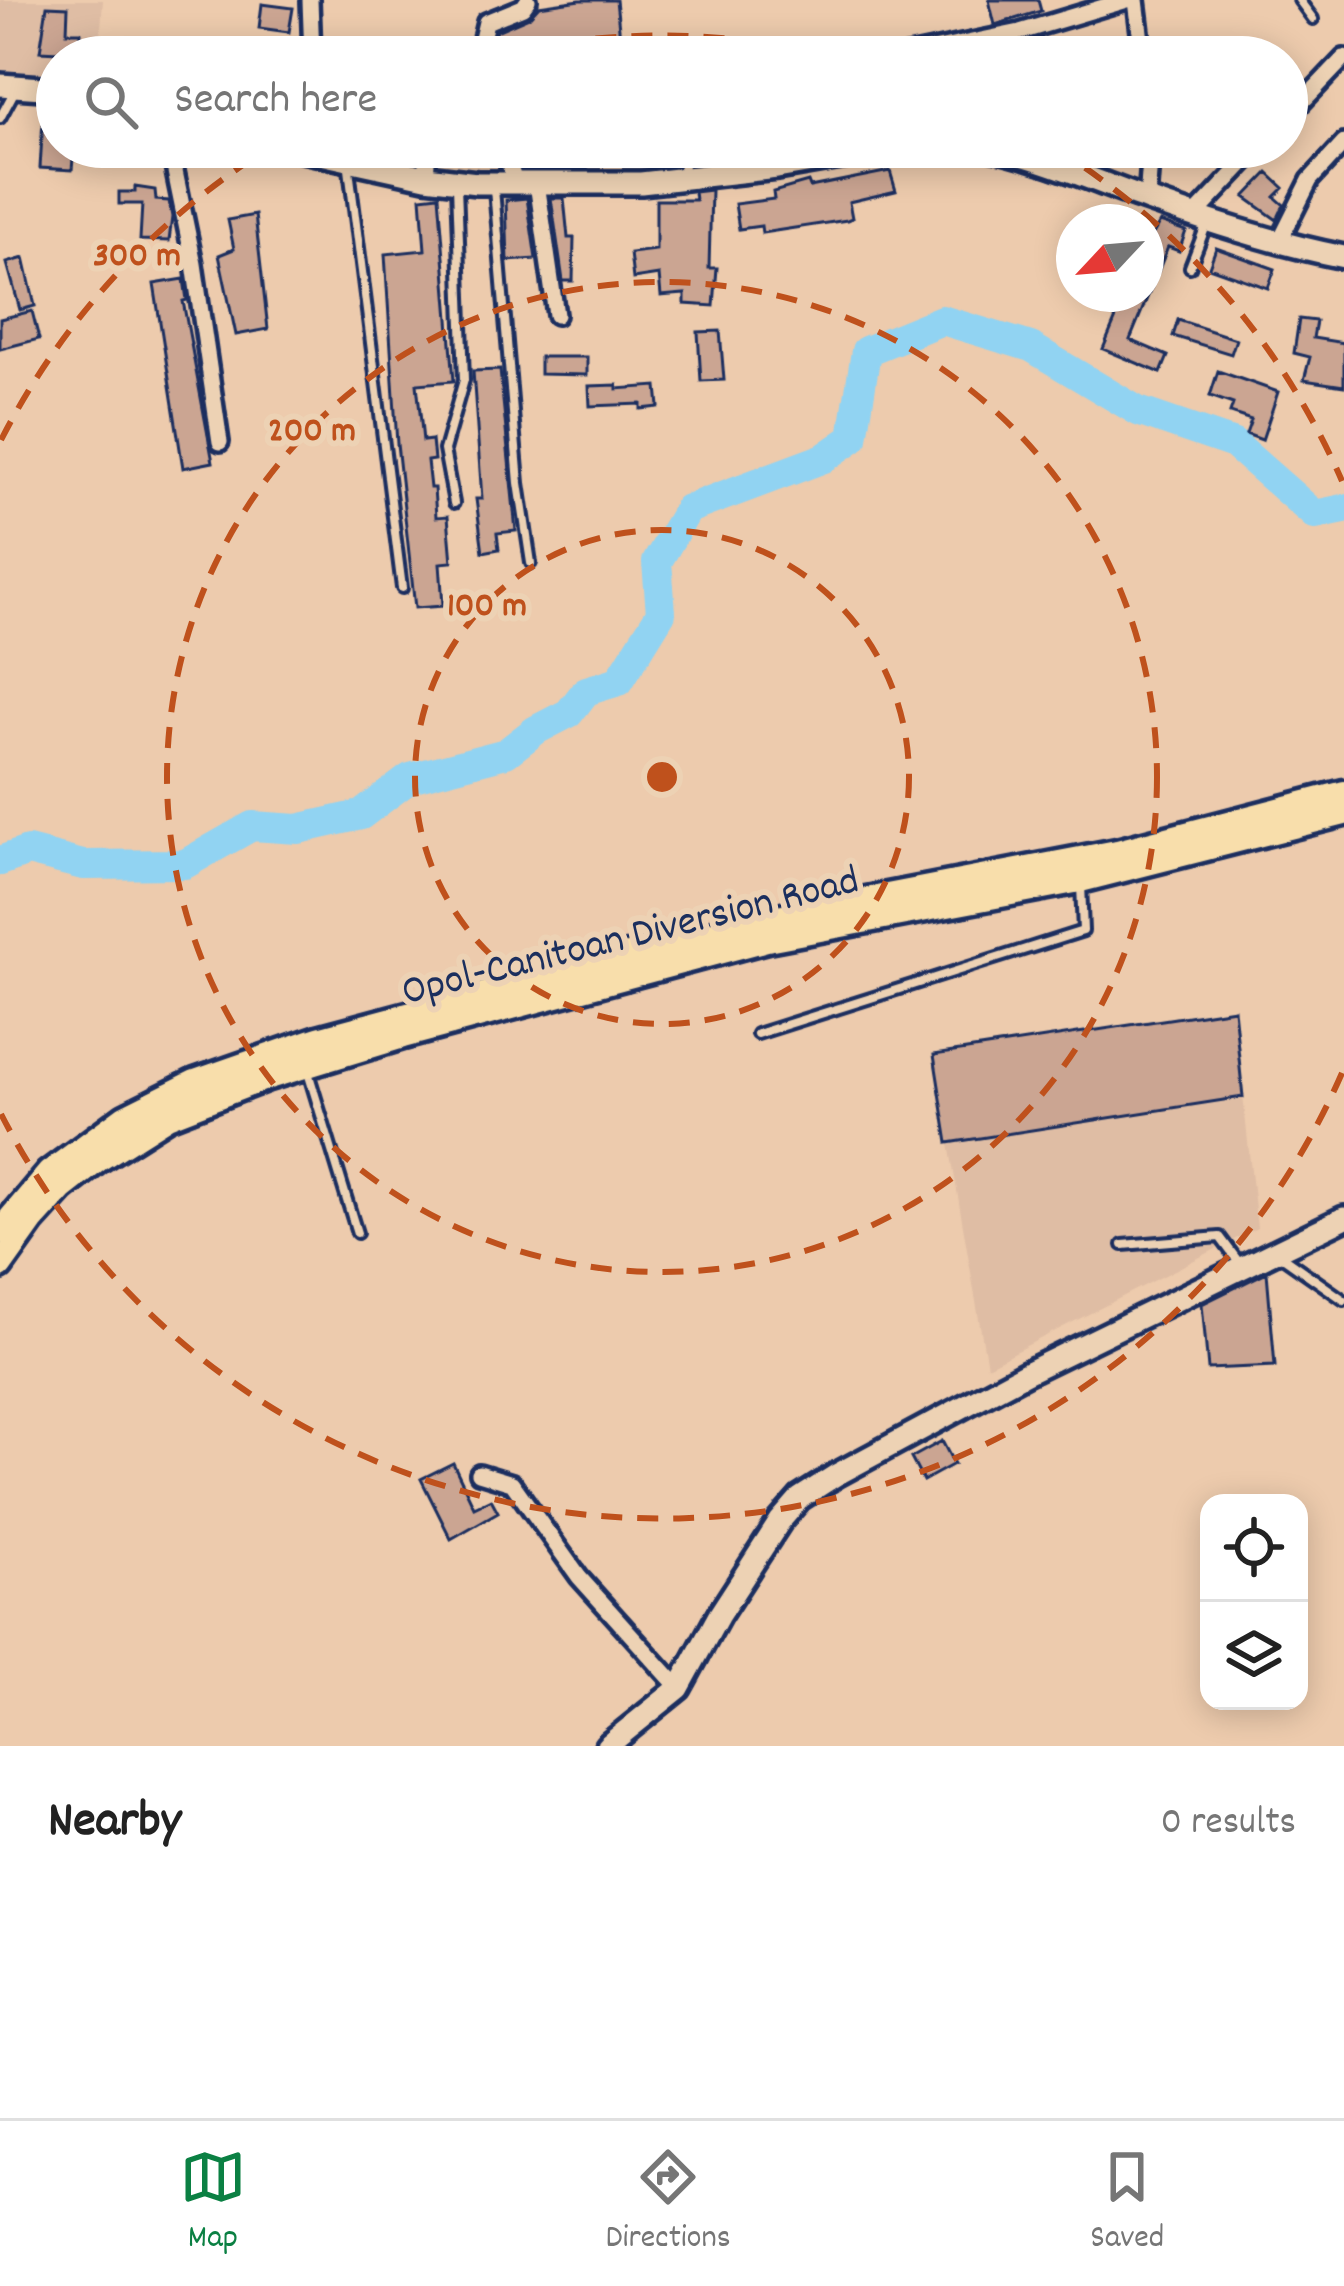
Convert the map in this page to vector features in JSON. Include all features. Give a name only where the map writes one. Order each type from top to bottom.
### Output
[{"type":"main road","name":"Opol-Canitoan Diversion Road","points":[[0,1231],[49,1173],[124,1117],[195,1082],[318,1040],[762,920],[1117,852],[1344,793]]},
{"type":"main road","name":"Opol-Canitoan Diversion Road","points":[[0,1266],[62,1188],[135,1134],[200,1101],[306,1064],[767,939],[1080,880],[1344,813]]},
{"type":"street","points":[[310,0],[311,36]]},
{"type":"street","points":[[483,36],[486,22],[523,7],[528,0]]},
{"type":"street","points":[[996,36],[1131,0],[1139,36]]},
{"type":"street","points":[[1308,96],[1344,58]]},
{"type":"street","points":[[1279,242],[1310,180],[1344,143]]},
{"type":"street","points":[[174,168],[194,264],[220,442]]},
{"type":"street","points":[[387,168],[457,182],[516,183],[683,179],[758,168]]},
{"type":"street","points":[[426,177],[427,168]]},
{"type":"street","points":[[511,168],[556,315]]},
{"type":"street","points":[[1065,168],[1147,200],[1279,242],[1344,257]]},
{"type":"street","points":[[1147,200],[1149,168]]},
{"type":"street","points":[[1202,217],[1242,168]]},
{"type":"street","points":[[608,1746],[679,1688],[719,1615],[800,1498],[1026,1373],[1344,1218]]},
{"type":"street","points":[[479,1473],[512,1483],[579,1577],[679,1688]]},
{"type":"lane","points":[[1299,0],[1313,20]]},
{"type":"lane","points":[[0,118],[9,85]]},
{"type":"lane","points":[[349,168],[402,588]]},
{"type":"lane","points":[[683,179],[684,168]]},
{"type":"lane","points":[[454,503],[444,450],[464,380],[457,182]]},
{"type":"lane","points":[[516,183],[519,483],[531,563]]},
{"type":"lane","points":[[1190,267],[1202,217]]},
{"type":"lane","points":[[757,1034],[1083,931],[1080,880]]},
{"type":"lane","points":[[306,1064],[357,1233]]},
{"type":"lane","points":[[1123,1245],[1220,1237],[1241,1265]]},
{"type":"lane","points":[[1275,1250],[1344,1300]]},
{"type":"shaded area","points":[[0,0],[103,0],[100,36],[36,36],[36,77],[0,75]]},
{"type":"shaded area","points":[[1234,1009],[1257,1228],[987,1366],[934,1056]]},
{"type":"building","points":[[616,0],[620,36],[497,36],[496,31],[529,17],[539,6]]},
{"type":"building","points":[[989,0],[1038,0],[1041,11],[995,25]]},
{"type":"building","points":[[262,4],[293,8],[289,32],[259,28]]},
{"type":"building","points":[[47,6],[68,7],[67,32],[81,32],[81,36],[42,36]]},
{"type":"building","points":[[890,171],[896,191],[849,202],[852,218],[847,220],[762,233],[761,226],[739,229],[735,204],[774,199],[773,192],[808,182],[810,187]]},
{"type":"building","points":[[1268,173],[1284,188],[1275,197],[1284,205],[1277,220],[1245,197]]},
{"type":"building","points":[[135,187],[155,190],[156,200],[169,201],[169,241],[140,240],[142,204],[119,204],[119,192],[135,192]]},
{"type":"building","points":[[711,190],[709,268],[717,268],[714,306],[685,304],[685,294],[661,296],[659,275],[633,279],[630,253],[656,250],[656,200],[695,200],[694,192]]},
{"type":"building","points":[[439,195],[454,381],[417,384],[423,441],[432,440],[434,460],[427,461],[430,488],[434,488],[436,517],[448,516],[452,562],[440,563],[443,606],[415,608],[397,444],[385,254],[425,250],[421,197]]},
{"type":"building","points":[[527,198],[536,259],[508,261],[506,200]]},
{"type":"building","points":[[551,198],[564,198],[568,238],[574,238],[573,281],[563,281]]},
{"type":"building","points":[[255,215],[268,329],[236,335],[219,255],[234,249],[228,220]]},
{"type":"building","points":[[1164,223],[1186,231],[1179,251],[1168,247],[1164,257]]},
{"type":"building","points":[[1216,248],[1275,269],[1268,288],[1209,267]]},
{"type":"building","points":[[24,258],[35,306],[20,310],[7,263]]},
{"type":"building","points":[[184,279],[187,300],[183,301],[213,462],[183,468],[154,284]]},
{"type":"building","points":[[32,311],[39,339],[0,349],[0,319]]},
{"type":"building","points":[[1118,312],[1141,312],[1130,340],[1168,356],[1161,373],[1103,349]]},
{"type":"building","points":[[1299,319],[1316,321],[1313,338],[1344,343],[1344,386],[1304,380],[1310,357],[1294,353]]},
{"type":"building","points":[[1178,320],[1236,339],[1231,354],[1173,336]]},
{"type":"building","points":[[720,331],[724,380],[701,381],[698,332]]},
{"type":"building","points":[[540,357],[587,357],[587,375],[540,374]]},
{"type":"building","points":[[500,370],[516,531],[497,533],[499,549],[483,552],[476,499],[482,499],[473,371]]},
{"type":"building","points":[[1218,371],[1278,392],[1262,440],[1246,434],[1251,420],[1230,413],[1233,404],[1210,396]]},
{"type":"building","points":[[617,385],[617,389],[657,386],[659,407],[590,406],[589,386]]},
{"type":"building","points":[[1234,1009],[1243,1097],[948,1143],[934,1055]]},
{"type":"building","points":[[1267,1272],[1275,1366],[1208,1369],[1202,1304]]},
{"type":"building","points":[[942,1441],[954,1464],[923,1481],[911,1458]]},
{"type":"building","points":[[453,1463],[474,1507],[491,1499],[498,1512],[451,1539],[421,1479]]},
{"type":"waterway","points":[[0,861],[28,851],[83,865],[185,864],[252,826],[298,829],[361,815],[410,778],[506,753],[569,713],[586,691],[619,681],[661,613],[657,562],[688,509],[824,458],[853,438],[866,351],[942,320],[1031,347],[1138,411],[1234,444],[1315,515],[1344,509]]}]
